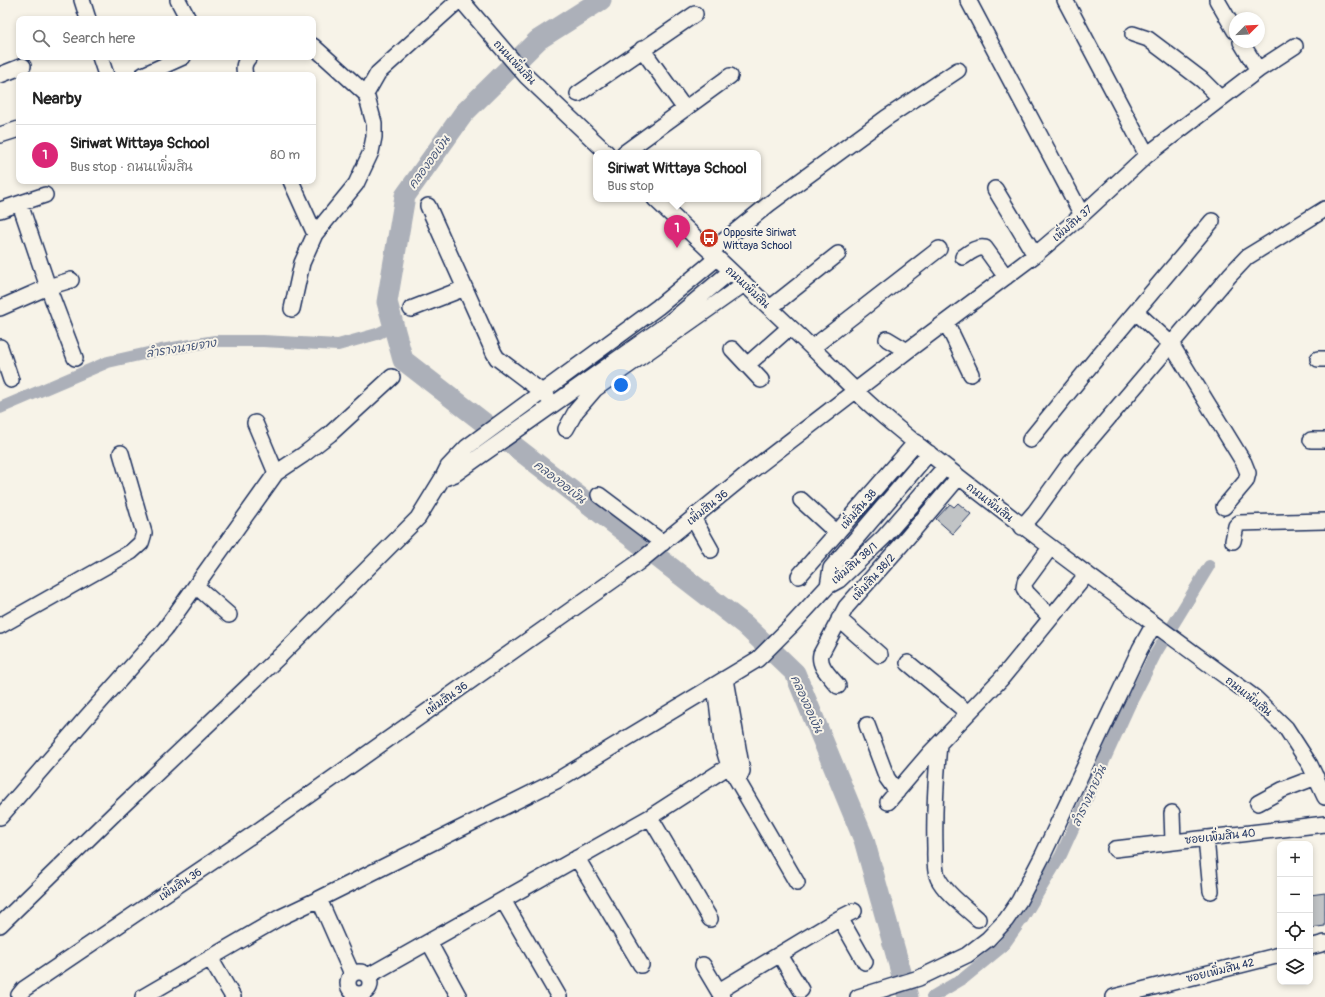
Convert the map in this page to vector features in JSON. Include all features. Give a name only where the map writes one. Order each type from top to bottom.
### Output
[{"type":"street","points":[[82,0],[87,16]]},
{"type":"street","points":[[178,0],[186,16]]},
{"type":"street","points":[[366,94],[378,73],[460,0]]},
{"type":"street","name":"ถนนเพิ่มสิน","points":[[460,0],[526,76],[604,150]]},
{"type":"street","points":[[968,0],[1082,215]]},
{"type":"street","points":[[1065,0],[1147,155]]},
{"type":"street","points":[[1217,0],[1229,21]]},
{"type":"street","points":[[578,94],[694,14]]},
{"type":"street","points":[[1133,34],[1148,39],[1202,80],[1220,98]]},
{"type":"street","name":"เพิ่มสิน 37","points":[[856,392],[907,351],[1036,255],[1147,155],[1258,70],[1295,46]]},
{"type":"street","points":[[1245,48],[1258,70]]},
{"type":"street","points":[[292,309],[302,263],[315,234],[356,184],[371,152],[374,137],[374,124],[366,94],[316,49]]},
{"type":"street","points":[[642,49],[685,108]]},
{"type":"street","points":[[101,60],[105,72]]},
{"type":"street","points":[[150,72],[176,60]]},
{"type":"street","points":[[244,72],[243,68],[246,60]]},
{"type":"street","points":[[0,75],[23,66]]},
{"type":"street","points":[[0,925],[123,805],[282,654],[418,518],[442,479],[455,474],[471,453],[516,411],[658,307],[713,255],[776,199],[886,118],[958,70]]},
{"type":"street","points":[[628,150],[730,76]]},
{"type":"street","points":[[0,134],[16,129]]},
{"type":"street","points":[[292,184],[315,234]]},
{"type":"street","points":[[995,189],[1036,255]]},
{"type":"street","points":[[0,210],[45,196]]},
{"type":"street","name":"ถนนเพิ่มสิน","points":[[658,202],[813,347],[856,392],[958,478],[1050,548],[1255,698],[1286,728],[1321,785]]},
{"type":"street","points":[[20,204],[48,287],[75,358]]},
{"type":"street","points":[[428,206],[497,358],[542,392],[554,404]]},
{"type":"street","points":[[1022,526],[1035,512],[1071,462],[1222,284],[1247,257],[1325,209]]},
{"type":"street","points":[[1030,440],[1212,221]]},
{"type":"street","points":[[963,257],[978,248],[985,248],[1006,277]]},
{"type":"street","points":[[813,347],[939,250]]},
{"type":"street","points":[[770,308],[838,254]]},
{"type":"street","points":[[471,453],[527,423],[670,322],[731,271]]},
{"type":"street","points":[[0,308],[48,287],[71,280]]},
{"type":"street","points":[[566,430],[576,410],[594,389],[744,284]]},
{"type":"street","points":[[411,309],[464,288]]},
{"type":"street","points":[[1132,316],[1168,348],[1244,463],[1248,473],[1246,481],[1224,507]]},
{"type":"street","points":[[946,322],[971,374]]},
{"type":"street","points":[[747,365],[790,327]]},
{"type":"street","points":[[887,339],[907,351]]},
{"type":"street","points":[[0,347],[11,380]]},
{"type":"street","points":[[732,350],[761,380]]},
{"type":"street","points":[[0,817],[165,629],[276,473],[314,447],[392,377]]},
{"type":"street","name":"เพิ่มสิน 36","points":[[22,993],[258,831],[639,562],[742,478],[856,392]]},
{"type":"street","points":[[255,423],[276,473]]},
{"type":"street","name":"เพิ่มสิน 38","points":[[799,576],[916,442]]},
{"type":"street","points":[[0,626],[131,552],[141,543],[144,533],[122,453]]},
{"type":"street","name":"เพิ่มสิน 38/1","points":[[828,586],[831,568],[929,453]]},
{"type":"street","name":"เพิ่มสิน 38/1","points":[[828,586],[839,580],[884,537],[945,467]]},
{"type":"street","name":"เพิ่มสิน 38/2","points":[[838,686],[822,665],[820,660],[821,654],[846,607],[958,478]]},
{"type":"street","points":[[599,495],[662,544]]},
{"type":"street","points":[[801,500],[837,533]]},
{"type":"street","points":[[693,518],[711,550]]},
{"type":"street","points":[[1233,541],[1236,526],[1239,523],[1325,521]]},
{"type":"street","points":[[853,542],[865,555]]},
{"type":"street","points":[[1050,548],[1025,582],[1024,588],[1051,618]]},
{"type":"street","points":[[867,725],[893,797],[939,744],[1001,679],[1086,574]]},
{"type":"street","points":[[196,586],[229,615]]},
{"type":"street","points":[[148,996],[279,918],[556,781],[758,659],[828,586]]},
{"type":"street","points":[[839,620],[880,655]]},
{"type":"street","points":[[858,997],[918,978],[967,955],[988,939],[1006,920],[1019,901],[1043,855],[1140,649],[1163,630]]},
{"type":"street","points":[[908,663],[968,713]]},
{"type":"street","points":[[720,682],[722,743],[729,766],[797,883]]},
{"type":"street","points":[[720,682],[742,771],[738,780]]},
{"type":"street","points":[[939,744],[934,821],[937,877],[947,891],[978,919]]},
{"type":"street","points":[[368,976],[650,817],[729,766]]},
{"type":"street","points":[[1258,803],[1282,790],[1321,785]]},
{"type":"street","points":[[1172,813],[1173,842]]},
{"type":"street","points":[[650,817],[710,919]]},
{"type":"street","name":"ซอยเพิ่มสิน 40","points":[[1115,849],[1325,824]]},
{"type":"street","points":[[1206,838],[1211,891]]},
{"type":"street","points":[[577,858],[641,965]]},
{"type":"street","points":[[319,899],[352,974]]},
{"type":"street","points":[[503,900],[559,997]]},
{"type":"street","points":[[703,965],[720,994],[840,918],[854,912]]},
{"type":"street","points":[[840,918],[865,962]]},
{"type":"street","points":[[428,942],[459,997]]},
{"type":"street","points":[[1313,946],[1325,943]]},
{"type":"street","points":[[780,955],[801,990]]},
{"type":"street","name":"ซอยเพิ่มสิน 42","points":[[1114,997],[1277,956]]},
{"type":"street","points":[[210,958],[233,997]]},
{"type":"street","points":[[360,972],[368,976],[370,985],[367,995],[348,994],[348,982],[352,974],[360,972]]},
{"type":"building","points":[[958,503],[971,514],[953,534],[936,519],[950,504],[954,507]]},
{"type":"building","points":[[1325,893],[1325,926],[1313,928],[1313,895]]},
{"type":"waterway","name":"คลองออเงิน","points":[[601,0],[538,40],[464,113],[405,196],[387,302],[403,360],[745,625],[795,673],[864,840],[908,997]]},
{"type":"waterway","name":"ลำรางนายจาง","points":[[0,408],[108,362],[161,350],[215,341],[263,341],[338,345],[377,334],[393,326]]},
{"type":"waterway","name":"ลำรางนายวัน","points":[[932,997],[964,978],[1003,946],[1023,918],[1061,855],[1130,704],[1156,653],[1209,566]]},
{"type":"place","name":"Opposite Siriwat Wittaya School","points":[[709,238]]},
{"type":"place","name":"Siriwat Wittaya School","points":[[677,248]]}]
